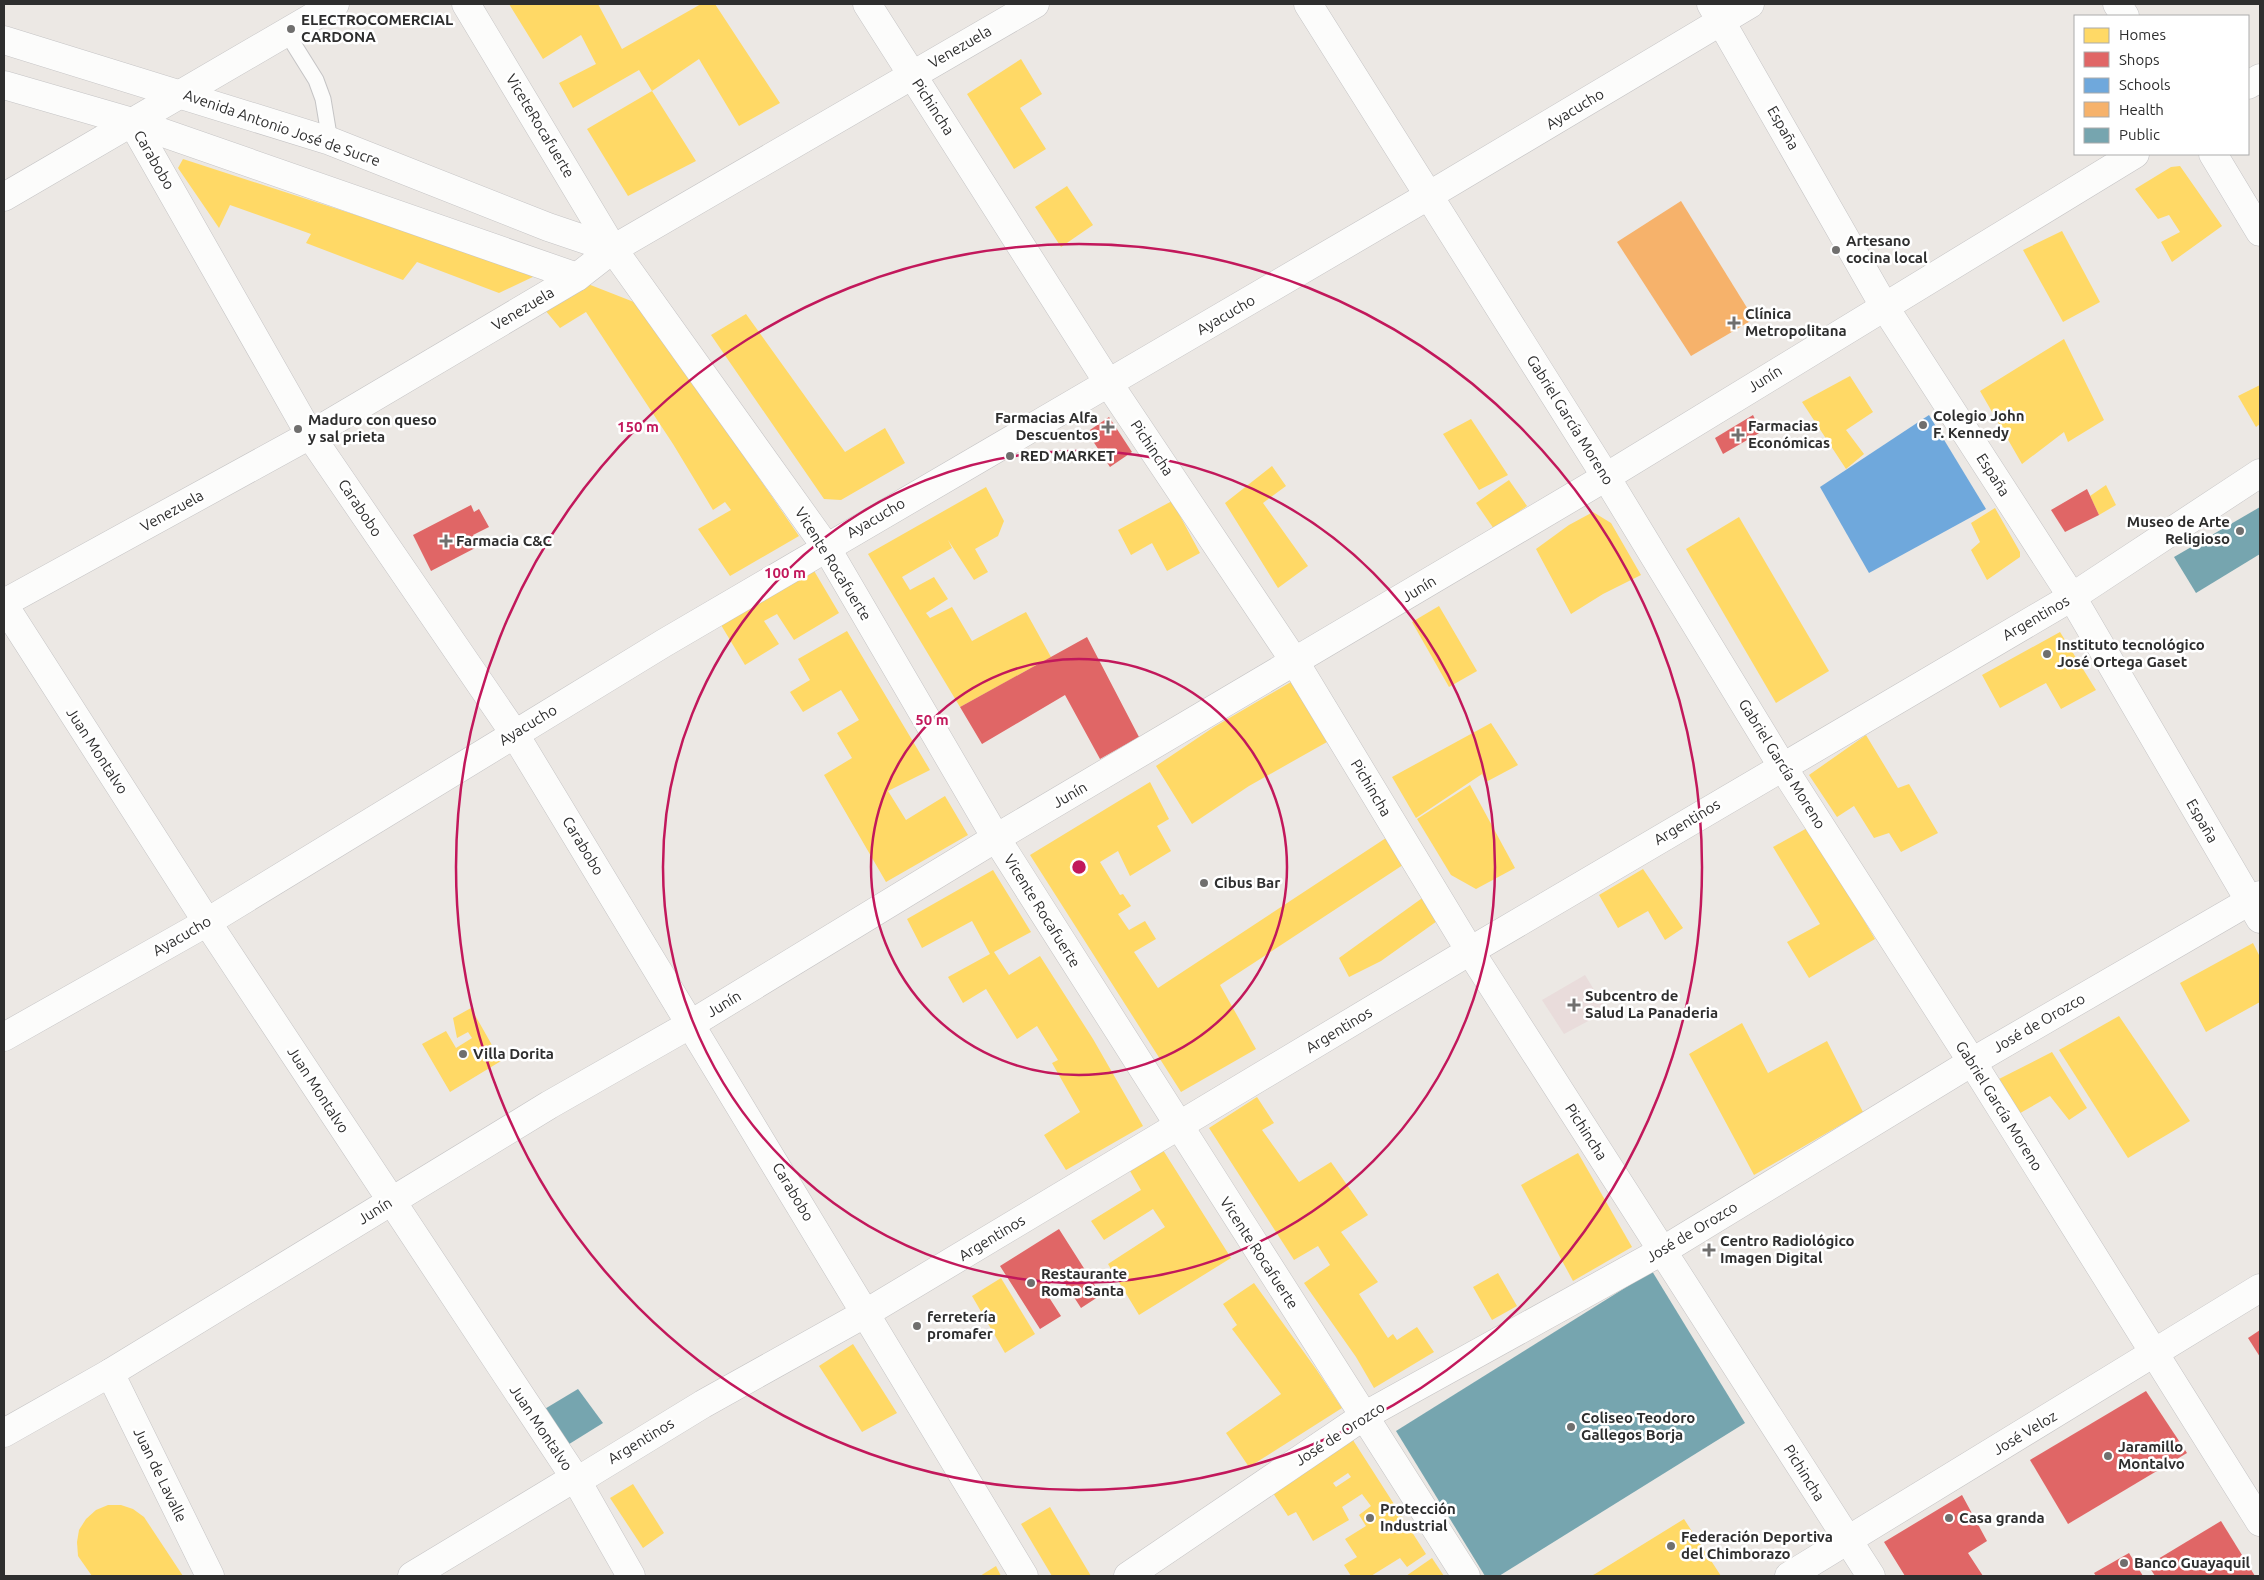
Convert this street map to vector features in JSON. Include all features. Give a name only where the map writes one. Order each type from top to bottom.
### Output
[{"type":"street","points":[[4,197],[335,4]]},
{"type":"street","name":"ViceteRocafuerte","points":[[466,4],[613,249]]},
{"type":"street","name":"Pichincha","points":[[866,4],[1109,384],[1295,662],[1470,951],[1871,1576]]},
{"type":"street","name":"Venezuela","points":[[4,604],[310,435],[576,277],[613,249],[1035,4]]},
{"type":"street","name":"Gabriel García Moreno","points":[[1308,4],[1606,477],[1782,766],[1972,1062],[2260,1522]]},
{"type":"street","name":"Ayacucho","points":[[4,1037],[207,922],[514,733],[826,547],[1109,384],[1428,196],[1716,12],[1750,4]]},
{"type":"street","points":[[2117,4],[2124,15]]},
{"type":"street","name":"España","points":[[1716,12],[1884,306],[2072,597],[2257,905]]},
{"type":"street","name":"Avenida Antonio José de Sucre","points":[[4,40],[330,140],[548,227],[613,249]]},
{"type":"street","points":[[2249,85],[2260,78]]},
{"type":"street","points":[[4,85],[132,122],[576,277]]},
{"type":"street","name":"Carabobo","points":[[132,122],[310,435],[514,733],[1024,1576]]},
{"type":"street","name":"Junín","points":[[4,1433],[110,1373],[549,1105],[691,1024],[996,838],[1606,477],[2133,155]]},
{"type":"street","points":[[2214,155],[2260,232]]},
{"type":"street","name":"Vicente Rocafuerte","points":[[613,249],[826,547],[996,838],[1466,1576]]},
{"type":"street","name":"Argentinos","points":[[412,1576],[566,1483],[577,1481],[703,1404],[866,1313],[1470,951],[2072,597],[2260,473]]},
{"type":"street","name":"Juan Montalvo","points":[[4,604],[207,922],[577,1481],[631,1576]]},
{"type":"street","name":"José de Orozco","points":[[1128,1576],[1364,1416],[1662,1251],[1972,1062],[2257,905]]},
{"type":"street","name":"José Veloz","points":[[1788,1576],[2260,1288]]},
{"type":"street","name":"Juan de Lavalle","points":[[110,1373],[210,1576]]},
{"type":"lane","points":[[286,32],[316,80],[323,99],[330,140]]},
{"type":"shaded area","name":"Subcentro de Salud La Panaderia","points":[[1585,975],[1607,1011],[1564,1034],[1542,1000]]},
{"type":"building: Homes","points":[[509,4],[598,4],[622,49],[701,4],[715,4],[780,103],[739,126],[699,59],[652,91],[639,70],[573,108],[559,83],[596,64],[581,35],[543,59]]},
{"type":"building: Homes","points":[[1021,59],[1042,94],[1020,108],[1046,149],[1014,169],[967,94]]},
{"type":"building: Homes","points":[[652,91],[696,161],[628,196],[587,129]]},
{"type":"building: Homes","points":[[183,159],[537,275],[499,293],[417,262],[403,280],[306,243],[311,234],[230,205],[219,228],[178,168]]},
{"type":"building: Homes","points":[[2180,166],[2222,226],[2172,262],[2161,242],[2180,232],[2169,215],[2158,219],[2135,189],[2171,167]]},
{"type":"building: Homes","points":[[1067,186],[1093,225],[1061,247],[1035,207]]},
{"type":"building: Homes","points":[[2062,231],[2100,302],[2063,322],[2023,250]]},
{"type":"building: Homes","points":[[588,284],[639,304],[799,536],[730,576],[698,529],[731,510],[725,502],[713,510],[673,444],[586,312],[560,328],[545,310]]},
{"type":"building: Homes","points":[[746,314],[845,452],[885,428],[905,463],[841,500],[824,499],[711,335]]},
{"type":"building: Homes","points":[[2064,339],[2104,420],[2068,442],[2064,432],[2022,464],[1980,391]]},
{"type":"building: Homes","points":[[1850,376],[1873,412],[1846,430],[1864,454],[1846,469],[1802,402]]},
{"type":"building: Homes","points":[[2260,385],[2260,424],[2256,427],[2238,396]]},
{"type":"building: Homes","points":[[1471,419],[1508,475],[1479,490],[1443,434]]},
{"type":"building: Homes","points":[[1272,466],[1286,486],[1263,503],[1308,566],[1278,588],[1225,503]]},
{"type":"building: Homes","points":[[1509,480],[1527,506],[1494,529],[1476,503]]},
{"type":"building: Homes","points":[[2106,485],[2116,505],[2099,515],[2090,496]]},
{"type":"building: Homes","points":[[986,487],[1004,521],[998,536],[975,549],[988,572],[974,580],[948,540],[952,548],[902,577],[910,590],[934,577],[948,599],[926,613],[930,618],[952,607],[972,641],[1026,612],[1051,657],[960,707],[868,554]]},
{"type":"building: Homes","points":[[1172,501],[1200,553],[1167,571],[1152,543],[1131,555],[1118,530]]},
{"type":"building: Homes","points":[[1995,508],[2020,552],[2020,557],[1987,580],[1971,550],[1980,542],[1971,523]]},
{"type":"building: Homes","points":[[1593,512],[1611,523],[1641,575],[1603,594],[1571,614],[1536,549],[1569,525]]},
{"type":"building: Homes","points":[[1739,517],[1829,671],[1776,703],[1686,549]]},
{"type":"building: Homes","points":[[813,569],[839,613],[794,640],[777,614],[764,621],[779,644],[745,665],[721,625]]},
{"type":"building: Homes","points":[[1439,606],[1477,671],[1449,687],[1412,622]]},
{"type":"building: Homes","points":[[847,631],[930,770],[888,791],[906,820],[945,796],[968,835],[886,882],[824,775],[852,758],[837,733],[859,720],[841,690],[803,712],[790,692],[810,680],[798,659]]},
{"type":"building: Homes","name":"Instituto tecnológico José Ortega Gaset","points":[[2060,632],[2096,690],[2061,709],[2046,683],[2000,708],[1982,675]]},
{"type":"building: Homes","points":[[1291,682],[1327,742],[1249,786],[1192,824],[1156,766],[1214,727]]},
{"type":"building: Homes","points":[[1491,723],[1518,765],[1486,782],[1482,774],[1416,818],[1392,777]]},
{"type":"building: Homes","points":[[1866,735],[1898,788],[1909,784],[1938,833],[1901,852],[1889,833],[1874,838],[1854,806],[1837,817],[1809,775]]},
{"type":"building: Homes","points":[[1150,782],[1169,819],[1157,826],[1171,851],[1130,876],[1118,851],[1100,862],[1120,895],[1123,894],[1131,906],[1118,914],[1129,930],[1145,921],[1156,939],[1134,952],[1158,988],[1392,834],[1409,861],[1220,985],[1256,1049],[1181,1092],[1030,855]]},
{"type":"building: Homes","points":[[1470,785],[1515,868],[1476,889],[1451,875],[1417,819]]},
{"type":"building: Homes","points":[[1809,827],[1875,939],[1809,978],[1787,942],[1820,924],[1773,847]]},
{"type":"building: Homes","points":[[1643,869],[1683,928],[1665,940],[1648,911],[1618,928],[1599,895]]},
{"type":"building: Homes","points":[[993,870],[1031,932],[994,952],[1009,975],[1040,956],[1093,1039],[1143,1126],[1066,1170],[1044,1135],[1080,1112],[1052,1063],[1058,1060],[1037,1026],[1017,1039],[986,989],[963,1003],[948,977],[990,954],[972,921],[922,948],[907,919]]},
{"type":"building: Homes","points":[[1432,891],[1447,914],[1381,961],[1349,977],[1339,958]]},
{"type":"building: Homes","points":[[2253,943],[2260,957],[2260,1002],[2206,1032],[2180,983]]},
{"type":"building: Homes","name":"Villa Dorita","points":[[471,1008],[501,1061],[450,1092],[422,1044],[446,1031],[456,1048],[472,1038],[468,1032],[457,1038],[453,1018]]},
{"type":"building: Homes","points":[[2119,1016],[2190,1121],[2128,1158],[2059,1050]]},
{"type":"building: Homes","points":[[1742,1023],[1768,1073],[1827,1041],[1863,1112],[1754,1175],[1689,1054]]},
{"type":"building: Homes","points":[[2052,1052],[2087,1108],[2069,1120],[2050,1096],[2015,1116],[1995,1081]]},
{"type":"building: Homes","points":[[1257,1097],[1274,1123],[1262,1130],[1299,1182],[1331,1162],[1368,1215],[1341,1232],[1378,1282],[1359,1294],[1388,1338],[1393,1334],[1397,1340],[1417,1327],[1434,1352],[1374,1388],[1356,1357],[1304,1283],[1330,1265],[1318,1246],[1294,1260],[1209,1128]]},
{"type":"building: Homes","points":[[1163,1150],[1231,1258],[1139,1315],[1108,1264],[1165,1227],[1153,1209],[1104,1240],[1091,1221],[1141,1190],[1130,1171]]},
{"type":"building: Homes","points":[[1578,1153],[1632,1247],[1573,1281],[1521,1185]]},
{"type":"building: Homes","points":[[1498,1273],[1517,1306],[1492,1320],[1473,1287]]},
{"type":"building: Homes","points":[[1001,1278],[1035,1334],[1005,1353],[972,1296]]},
{"type":"building: Homes","points":[[1254,1283],[1342,1408],[1249,1467],[1226,1433],[1281,1394],[1232,1329],[1237,1325],[1223,1304]]},
{"type":"building: Homes","points":[[853,1344],[897,1413],[862,1432],[819,1366]]},
{"type":"building: Homes","points":[[1351,1437],[1426,1554],[1407,1567],[1400,1558],[1371,1576],[1351,1576],[1344,1565],[1357,1557],[1345,1539],[1366,1526],[1359,1515],[1371,1506],[1362,1494],[1342,1507],[1349,1520],[1313,1541],[1296,1512],[1288,1516],[1271,1490]],"holes":[[[1348,1473],[1351,1477],[1336,1487],[1333,1483]]]},
{"type":"building: Homes","points":[[633,1484],[664,1533],[643,1548],[610,1498]]},
{"type":"building: Homes","points":[[108,1505],[121,1505],[133,1509],[144,1517],[183,1576],[92,1576],[78,1556],[77,1542],[79,1530],[86,1519],[96,1510]]},
{"type":"building: Homes","points":[[1050,1507],[1091,1576],[1052,1576],[1021,1524]]},
{"type":"building: Homes","name":"Federación Deportiva del Chimborazo","points":[[1684,1519],[1721,1576],[1591,1576],[1595,1574]]},
{"type":"building: Homes","points":[[1432,1558],[1444,1576],[1406,1576]]},
{"type":"building: Homes","points":[[996,1566],[1001,1576],[980,1576]]},
{"type":"building: Shops","name":"Farmacias Económicas","points":[[1753,415],[1761,432],[1723,454],[1715,438]]},
{"type":"building: Shops","points":[[1109,417],[1132,452],[1110,467],[1087,432]]},
{"type":"building: Shops","points":[[2087,489],[2099,515],[2065,532],[2051,510]]},
{"type":"building: Shops","name":"Farmacia C&C","points":[[471,505],[474,512],[479,509],[489,527],[473,535],[479,546],[431,571],[413,535]]},
{"type":"building: Shops","points":[[1087,637],[1139,737],[1100,759],[1065,695],[982,744],[960,707]]},
{"type":"building: Shops","name":"Restaurante Roma Santa","points":[[1059,1229],[1101,1295],[1081,1308],[1061,1277],[1043,1288],[1061,1316],[1040,1329],[1000,1266]]},
{"type":"building: Shops","points":[[2260,1330],[2260,1357],[2248,1338]]},
{"type":"building: Shops","name":"Jaramillo Montalvo","points":[[2146,1391],[2187,1453],[2068,1524],[2030,1460]]},
{"type":"building: Shops","name":"Casa granda","points":[[1962,1495],[1987,1541],[1968,1553],[1983,1576],[1905,1576],[1884,1542]]},
{"type":"building: Shops","points":[[2221,1521],[2255,1576],[2155,1576],[2148,1565]]},
{"type":"building: Shops","name":"Banco Guayaquil","points":[[2129,1553],[2143,1576],[2096,1576],[2094,1573]]},
{"type":"building: Schools","name":"Colegio John F. Kennedy","points":[[1929,415],[1986,509],[1869,573],[1820,487]]},
{"type":"building: Health","points":[[1681,201],[1754,319],[1691,356],[1617,242]]},
{"type":"building: Public","name":"Museo de Arte Religioso","points":[[2260,507],[2260,554],[2196,593],[2174,557]]},
{"type":"building: Public","name":"Coliseo Teodoro Gallegos Borja","points":[[1652,1271],[1745,1423],[1499,1576],[1485,1576],[1396,1431]]},
{"type":"building: Public","points":[[578,1389],[603,1423],[566,1446],[538,1413]]},
{"type":"place","name":"ELECTROCOMERCIAL CARDONA","points":[[291,29]]},
{"type":"place","name":"Artesano cocina local","points":[[1836,250]]},
{"type":"place","name":"Clínica Metropolitana","points":[[1734,323]]},
{"type":"place","name":"Colegio John F. Kennedy","points":[[1923,425]]},
{"type":"place","name":"Farmacias Alfa Descuentos","points":[[1108,427]]},
{"type":"place","name":"Maduro con queso y sal prieta","points":[[298,429]]},
{"type":"place","name":"Farmacias Económicas","points":[[1738,435]]},
{"type":"place","name":"RED MARKET","points":[[1010,456]]},
{"type":"place","name":"Museo de Arte Religioso","points":[[2240,531]]},
{"type":"place","name":"Farmacia C&C","points":[[446,541]]},
{"type":"place","name":"Instituto tecnológico José Ortega Gaset","points":[[2047,654]]},
{"type":"place","name":"Cibus Bar","points":[[1204,883]]},
{"type":"place","name":"Subcentro de Salud La Panaderia","points":[[1574,1005]]},
{"type":"place","name":"Villa Dorita","points":[[463,1054]]},
{"type":"place","name":"Centro Radiológico Imagen Digital","points":[[1709,1250]]},
{"type":"place","name":"Restaurante Roma Santa","points":[[1031,1283]]},
{"type":"place","name":"ferretería promafer","points":[[917,1326]]},
{"type":"place","name":"Coliseo Teodoro Gallegos Borja","points":[[1571,1427]]},
{"type":"place","name":"Jaramillo Montalvo","points":[[2108,1456]]},
{"type":"place","name":"Protección Industrial","points":[[1370,1518]]},
{"type":"place","name":"Casa granda","points":[[1949,1518]]},
{"type":"place","name":"Federación Deportiva del Chimborazo","points":[[1671,1546]]},
{"type":"place","name":"Banco Guayaquil","points":[[2124,1563]]}]
